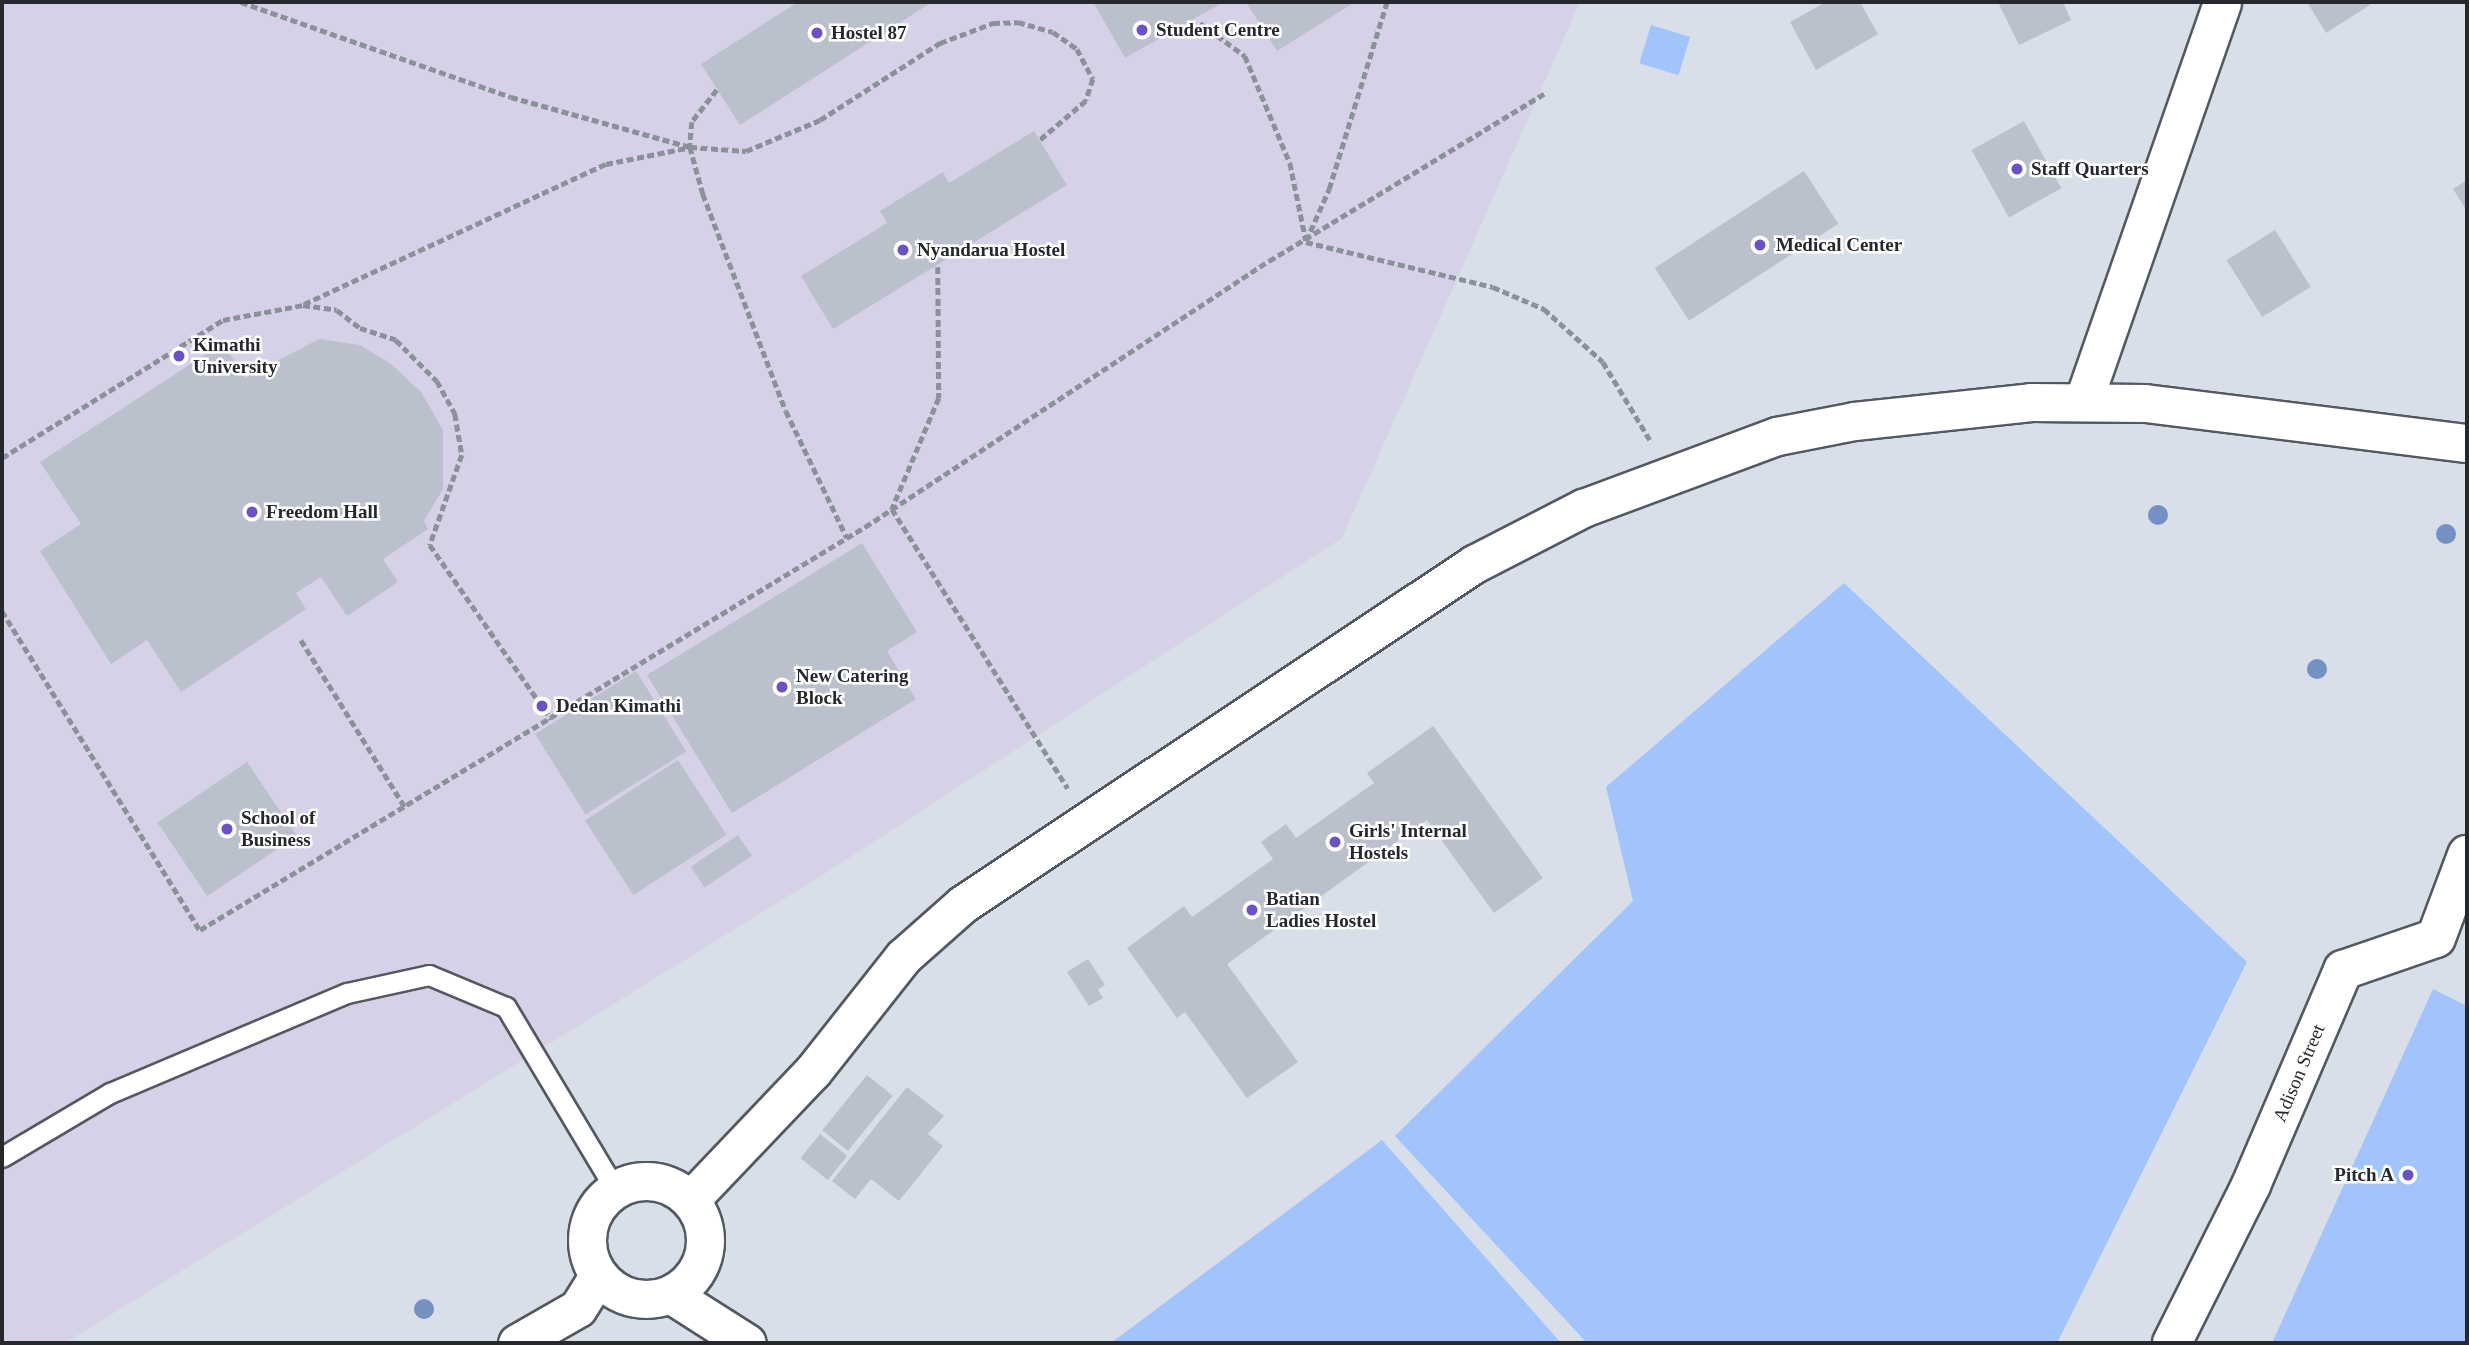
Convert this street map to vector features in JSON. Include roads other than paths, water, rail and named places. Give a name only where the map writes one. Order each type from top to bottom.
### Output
[{"type":"street","points":[[2084,399],[2222,2]]},
{"type":"street","points":[[690,1200],[813,1071],[903,957],[963,904],[1087,818],[1474,564],[1669,472],[1777,436],[1854,421],[2084,399],[2467,443]]},
{"type":"street","name":"Adison Street","points":[[2172,1343],[2251,1185],[2343,970],[2436,938],[2463,875]]},
{"type":"street","points":[[654,1181],[690,1200],[700,1215],[704,1252],[685,1284],[670,1294],[631,1297],[598,1276],[589,1258],[590,1219],[615,1189],[654,1181]]},
{"type":"street","points":[[517,1343],[578,1308],[598,1276]]},
{"type":"street","points":[[670,1294],[747,1343]]},
{"type":"lane","points":[[2,1157],[110,1093],[347,993],[429,975],[506,1007],[615,1189]]},
{"type":"place","name":"Student Centre","points":[[1142,30]]},
{"type":"place","name":"Hostel 87","points":[[817,33]]},
{"type":"place","name":"Staff Quarters","points":[[2017,169]]},
{"type":"place","name":"Medical Center","points":[[1760,245]]},
{"type":"place","name":"Nyandarua Hostel","points":[[903,250]]},
{"type":"place","name":"Kimathi University","points":[[179,356]]},
{"type":"place","name":"Freedom Hall","points":[[252,512]]},
{"type":"place","name":"New Catering Block","points":[[782,687]]},
{"type":"place","name":"Dedan Kimathi","points":[[542,706]]},
{"type":"place","name":"School of Business","points":[[227,829]]},
{"type":"place","name":"Girls' Internal Hostels","points":[[1335,842]]},
{"type":"place","name":"Batian Ladies Hostel","points":[[1252,910]]},
{"type":"place","name":"Pitch A","points":[[2408,1175]]}]
